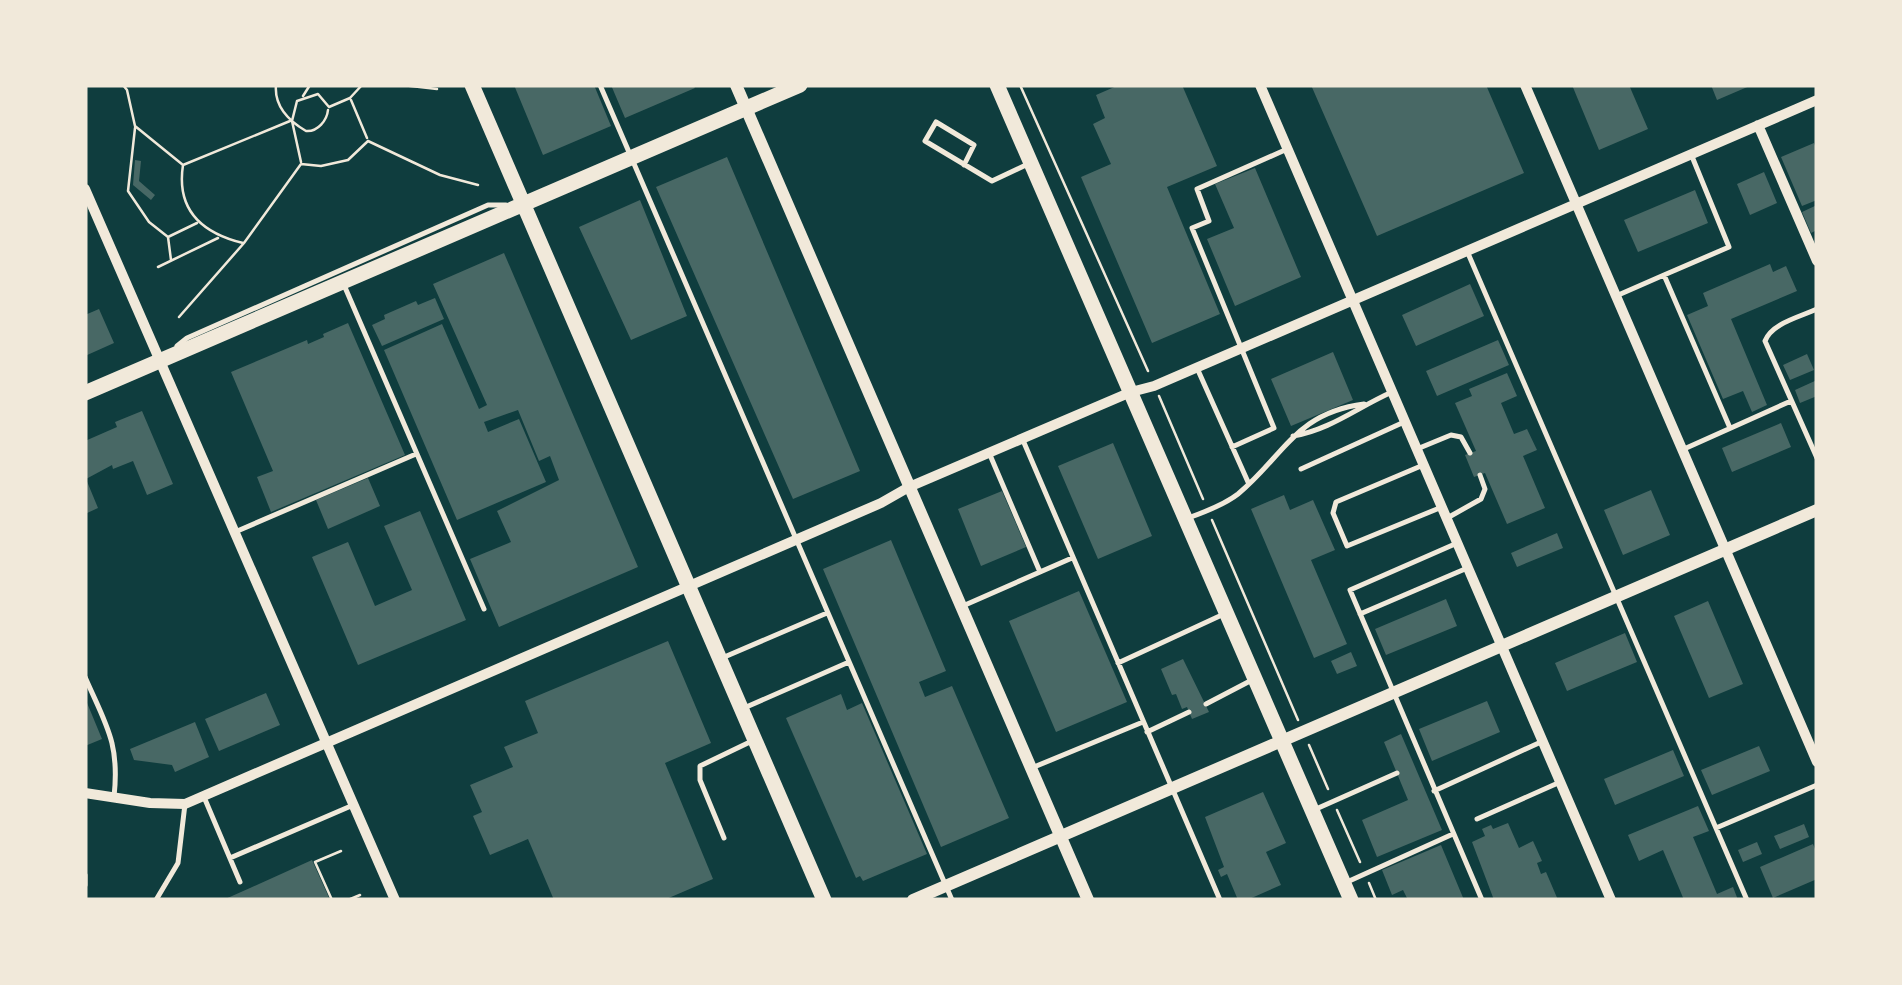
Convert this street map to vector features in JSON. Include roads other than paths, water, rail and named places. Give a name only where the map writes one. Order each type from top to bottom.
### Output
[{"type":"main road","points":[[472,85],[824,900]]},
{"type":"main road","points":[[85,393],[800,85]]},
{"type":"main road","points":[[997,85],[1351,900]]},
{"type":"street","points":[[736,85],[1088,900]]},
{"type":"street","points":[[1260,85],[1612,900]]},
{"type":"street","points":[[1526,85],[1817,762]]},
{"type":"street","points":[[85,794],[174,806],[185,804],[882,503],[910,486],[1131,392],[1154,386],[1817,100]]},
{"type":"street","points":[[1758,126],[1817,261]]},
{"type":"street","points":[[85,189],[396,900]]},
{"type":"street","points":[[913,900],[1817,510]]},
{"type":"lane","points":[[600,85],[952,900]]},
{"type":"lane","points":[[964,165],[974,144],[936,122],[926,141],[964,165],[992,181],[1031,163]]},
{"type":"lane","points":[[1232,447],[1274,428],[1192,228],[1209,221],[1197,189],[1288,149]]},
{"type":"lane","points":[[1616,296],[1729,246],[1691,154]]},
{"type":"lane","points":[[160,360],[186,338],[488,206],[524,204]]},
{"type":"lane","points":[[1467,251],[1747,900]]},
{"type":"lane","points":[[1664,275],[1730,428]]},
{"type":"lane","points":[[343,282],[484,608]]},
{"type":"lane","points":[[1817,310],[1775,328],[1765,341],[1817,458]]},
{"type":"lane","points":[[1196,368],[1248,482]]},
{"type":"lane","points":[[1186,519],[1238,494],[1290,436],[1306,434],[1354,414],[1364,404],[1393,392]]},
{"type":"lane","points":[[1682,450],[1791,401]]},
{"type":"lane","points":[[1301,469],[1405,422]]},
{"type":"lane","points":[[1417,449],[1451,436],[1461,437],[1470,453]]},
{"type":"lane","points":[[1022,438],[1220,900]]},
{"type":"lane","points":[[989,453],[1040,572]]},
{"type":"lane","points":[[235,532],[417,454]]},
{"type":"lane","points":[[1424,465],[1336,502],[1333,513],[1348,546],[1482,499],[1480,475]]},
{"type":"lane","points":[[1457,543],[1350,590],[1482,900]]},
{"type":"lane","points":[[961,606],[1072,558]]},
{"type":"lane","points":[[1360,614],[1468,568]]},
{"type":"lane","points":[[720,660],[828,612]]},
{"type":"lane","points":[[1118,662],[1226,613]]},
{"type":"lane","points":[[741,709],[850,662]]},
{"type":"lane","points":[[85,677],[116,748],[114,797]]},
{"type":"lane","points":[[1206,704],[1255,678]]},
{"type":"lane","points":[[1147,732],[1189,712]]},
{"type":"lane","points":[[1031,768],[1143,722]]},
{"type":"lane","points":[[724,838],[700,780],[700,766],[754,740]]},
{"type":"lane","points":[[1434,790],[1543,741]]},
{"type":"lane","points":[[1414,766],[1422,762]]},
{"type":"lane","points":[[1313,810],[1397,773]]},
{"type":"lane","points":[[1477,819],[1560,782]]},
{"type":"lane","points":[[1716,828],[1817,784]]},
{"type":"lane","points":[[203,796],[240,882]]},
{"type":"lane","points":[[156,900],[178,863],[185,804]]},
{"type":"lane","points":[[230,858],[353,805]]},
{"type":"lane","points":[[1344,883],[1453,834]]}]
